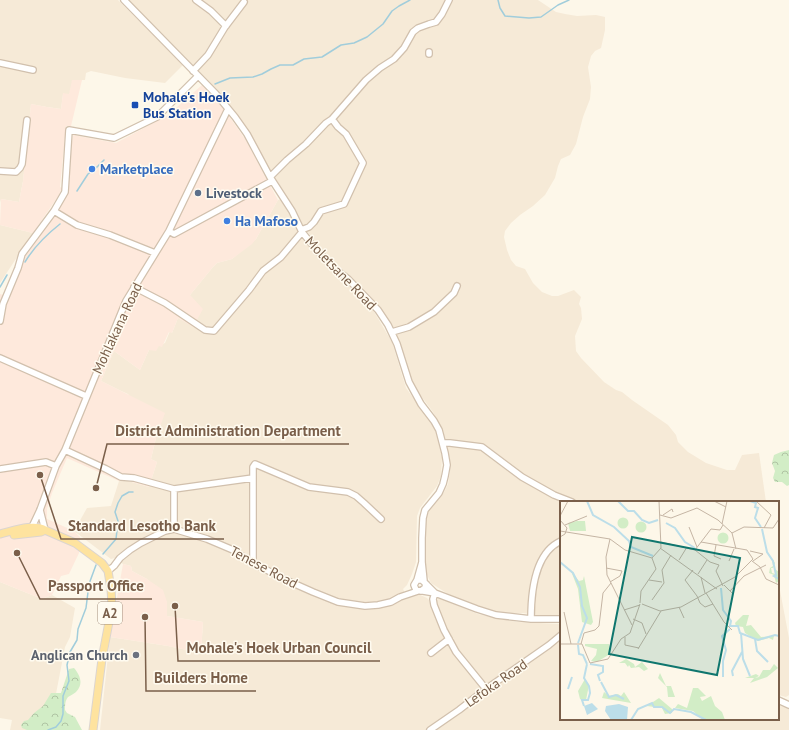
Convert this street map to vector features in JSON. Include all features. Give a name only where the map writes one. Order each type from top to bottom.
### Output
[{"type":"main road","points":[[0,526],[3,533],[31,530]]},
{"type":"main road","points":[[0,537],[42,528],[75,543],[102,563],[108,571]]},
{"type":"main road","name":"A2","points":[[93,730],[102,659],[112,606],[108,571]]},
{"type":"street","name":"Moletsane Road","points":[[124,0],[216,94],[247,134],[271,179],[302,231],[315,248],[378,310],[392,332],[409,382],[421,404],[439,430],[447,465],[439,493],[428,506],[424,514],[422,562],[425,582]]},
{"type":"street","points":[[196,0],[211,11],[226,26]]},
{"type":"street","points":[[169,231],[174,234],[271,179],[287,160],[340,111],[361,85],[380,68],[394,59],[404,48],[413,32],[418,28],[436,22],[449,0]]},
{"type":"street","points":[[194,71],[208,55],[226,26],[244,2]]},
{"type":"street","points":[[0,63],[33,70]]},
{"type":"street","points":[[0,321],[1,304],[18,268],[22,254],[54,211],[65,192],[69,130],[114,138],[157,117],[198,76]]},
{"type":"street","name":"Mohlakana Road","points":[[31,530],[56,466],[65,450],[126,301],[169,231],[228,109]]},
{"type":"street","points":[[134,288],[165,303],[205,330],[214,331],[263,271],[281,257],[302,231],[314,222],[321,211],[344,204],[363,163],[346,134],[332,119]]},
{"type":"street","points":[[0,171],[16,172],[20,168],[22,164],[27,120]]},
{"type":"street","points":[[54,211],[77,225],[110,235],[155,253]]},
{"type":"street","points":[[392,332],[409,327],[434,312],[454,293],[456,286]]},
{"type":"street","points":[[0,358],[86,396]]},
{"type":"street","points":[[443,443],[482,447],[522,477],[554,495],[569,501]]},
{"type":"street","points":[[65,450],[122,477],[134,478],[174,489],[253,478]]},
{"type":"street","points":[[0,469],[46,462],[56,466]]},
{"type":"street","points":[[253,563],[253,467],[255,464],[309,487],[348,492],[356,496],[381,519]]},
{"type":"street","points":[[108,571],[120,558],[141,543],[165,531],[174,529],[174,489]]},
{"type":"street","points":[[40,510],[45,530]]},
{"type":"street","name":"Tenese Road","points":[[174,529],[207,539],[233,550],[253,563],[286,580],[338,602],[365,606],[378,605],[391,602],[408,594],[420,591]]},
{"type":"street","points":[[531,618],[531,600],[539,564],[551,547],[560,542]]},
{"type":"street","name":"Moletsane Road","points":[[416,583],[422,562]]},
{"type":"street","points":[[408,594],[409,590],[421,579],[435,593]]},
{"type":"street","points":[[420,591],[425,588],[425,582]]},
{"type":"street","points":[[416,583],[415,588],[420,591],[435,593],[496,615],[560,619]]},
{"type":"street","points":[[435,593],[433,599],[434,605],[444,630],[456,652],[486,688]]},
{"type":"street","name":"Lefoka Road","points":[[430,730],[459,710],[486,688],[528,661],[560,636]]},
{"type":"street","points":[[431,653],[449,639]]},
{"type":"street","points":[[779,700],[789,704]]},
{"type":"shaded area","points":[[0,0],[118,0],[183,65],[165,83],[125,78],[91,71],[86,73],[85,80],[82,80],[69,94],[63,94],[61,109],[31,104],[23,181],[19,202],[1,199],[0,203]]},
{"type":"shaded area","points":[[129,0],[538,0],[556,12],[577,16],[596,15],[605,17],[605,30],[601,48],[595,51],[591,56],[588,67],[591,87],[590,99],[583,117],[576,144],[570,155],[561,159],[555,178],[545,195],[511,223],[505,231],[504,237],[507,250],[511,260],[516,266],[525,269],[533,283],[542,292],[552,296],[558,296],[574,290],[581,297],[579,304],[582,319],[575,336],[576,351],[604,382],[622,392],[668,425],[676,435],[678,442],[688,452],[706,463],[727,470],[735,470],[742,455],[759,453],[766,501],[560,501],[560,616],[542,616],[523,613],[504,614],[476,606],[448,594],[431,583],[427,575],[425,563],[424,541],[426,518],[429,511],[444,492],[448,484],[450,471],[449,455],[443,433],[433,412],[418,392],[411,379],[400,345],[389,320],[372,299],[320,247],[303,226],[244,126],[228,103]]},
{"type":"shaded area","points":[[72,80],[82,80],[71,126],[66,126],[60,187],[62,188],[59,195],[33,233],[0,225],[1,199],[19,202],[23,181],[31,104],[61,109],[63,93],[69,94]]},
{"type":"shaded area","points":[[202,85],[222,106],[245,139],[278,200],[252,244],[232,259],[217,263],[190,295],[203,309],[193,327],[178,318],[172,333],[169,332],[162,347],[159,346],[156,351],[149,350],[140,370],[114,351],[101,381],[165,413],[156,438],[151,459],[157,462],[149,487],[128,481],[119,481],[67,458],[52,493],[47,509],[47,519],[74,531],[80,537],[79,553],[69,574],[61,576],[52,595],[42,599],[0,582],[0,294],[8,297],[26,255],[58,211],[66,191],[73,135],[116,143],[168,115]]},
{"type":"shaded area","points":[[281,199],[289,211],[303,240],[373,310],[392,342],[406,388],[435,429],[442,458],[441,476],[437,486],[420,508],[417,516],[416,562],[407,585],[403,589],[407,597],[418,594],[430,601],[437,600],[439,598],[478,614],[500,619],[518,622],[560,624],[560,720],[779,720],[779,705],[789,709],[789,730],[100,730],[110,637],[201,653],[203,622],[167,616],[167,602],[147,579],[132,571],[131,566],[123,564],[115,558],[111,559],[74,531],[87,508],[111,506],[119,481],[128,481],[149,487],[157,462],[151,459],[156,438],[128,394],[101,381],[114,351],[140,370],[149,350],[165,343],[170,331],[172,333],[178,318],[193,326],[190,295],[217,263],[232,259],[256,239],[278,200]]},
{"type":"shaded area","points":[[0,225],[33,233],[0,283]]},
{"type":"shaded area","points":[[123,564],[131,566],[132,571],[163,590],[167,602],[167,616],[203,622],[201,653],[110,637]]},
{"type":"shaded area","points":[[0,582],[42,599],[52,595],[75,608],[70,637],[65,647],[49,730],[10,730],[12,720],[0,718]]},
{"type":"shaded area","points":[[779,585],[789,638],[789,695],[786,697],[779,695]]},
{"type":"green space","points":[[789,450],[789,485],[787,486],[782,482],[775,482],[773,478],[775,471],[772,463],[774,455]]},
{"type":"green space","points":[[74,668],[80,680],[80,686],[76,692],[68,697],[65,703],[65,710],[67,713],[75,717],[82,730],[27,730],[22,728],[21,725],[24,721],[28,720],[43,706],[51,693],[61,693],[69,669]]},
{"type":"waterway","points":[[215,84],[230,78],[253,77],[280,65],[293,65],[304,59],[322,57],[341,45],[354,43],[367,37],[383,24],[392,11],[410,0]]},
{"type":"waterway","points":[[498,0],[500,8],[505,16],[529,18],[541,17],[558,5],[569,0]]},
{"type":"waterway","points":[[77,191],[88,174],[104,160]]},
{"type":"waterway","points":[[25,262],[32,251],[60,224]]},
{"type":"waterway","points":[[0,287],[7,275]]},
{"type":"waterway","points":[[103,554],[116,539],[118,521],[115,512],[118,503],[122,496],[129,492],[133,492]]},
{"type":"waterway","points":[[48,730],[56,727],[61,721],[63,714],[63,696],[69,681],[67,665],[70,652],[77,640],[78,629],[86,608],[89,584],[96,565]]},
{"type":"place","name":"Mohale's Hoek Bus Station","points":[[135,105]]},
{"type":"place","name":"Marketplace","points":[[92,169]]},
{"type":"place","name":"Livestock","points":[[198,193]]},
{"type":"place","name":"Ha Mafoso","points":[[227,221]]},
{"type":"place","name":"Standard Lesotho Bank","points":[[40,475]]},
{"type":"place","name":"District Administration Department","points":[[96,488]]},
{"type":"place","name":"Passport Office","points":[[17,553]]},
{"type":"place","name":"Mohale's Hoek Urban Council","points":[[175,606]]},
{"type":"place","name":"Builders Home","points":[[145,617]]},
{"type":"place","name":"Anglican Church","points":[[136,655]]}]
